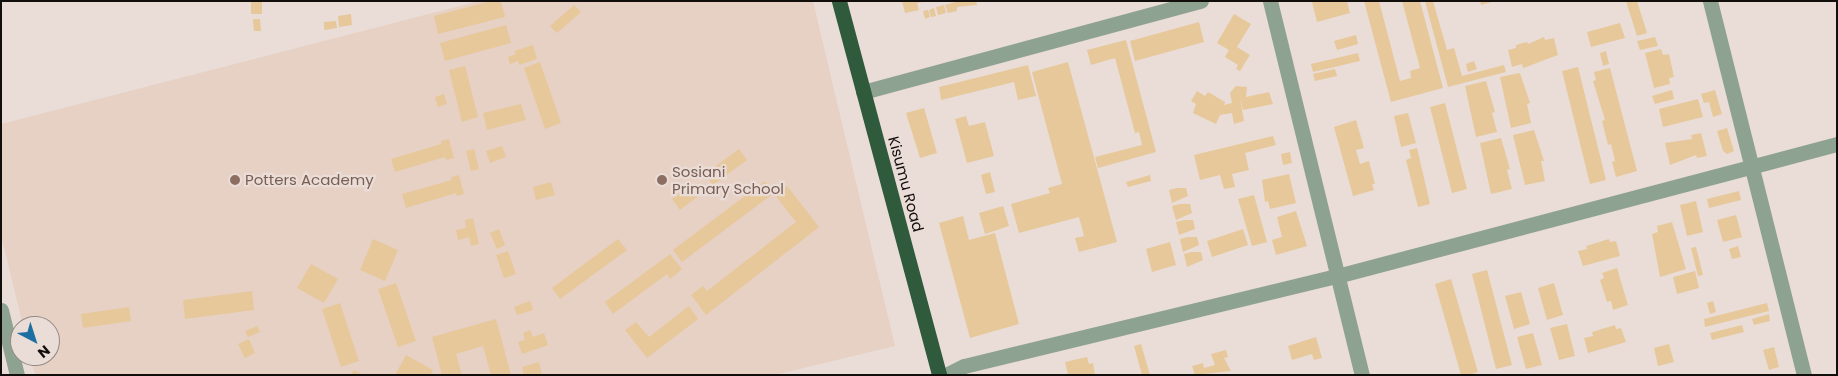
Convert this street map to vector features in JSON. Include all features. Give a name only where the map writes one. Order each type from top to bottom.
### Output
[{"type":"highway","name":"Kisumu Road","points":[[839,1],[940,375]]},
{"type":"street","points":[[863,92],[1201,1]]},
{"type":"street","points":[[1270,1],[1362,375]]},
{"type":"street","points":[[1710,1],[1804,375]]},
{"type":"street","points":[[946,375],[964,366],[1337,276],[1837,144]]},
{"type":"street","points":[[1,310],[17,375]]},
{"type":"shaded area","points":[[479,1],[813,1],[895,346],[775,375],[35,375],[33,366],[60,366],[60,316],[21,316],[1,235],[1,124]]},
{"type":"building","points":[[251,1],[262,1],[262,14],[251,14]]},
{"type":"building","points":[[491,1],[501,1],[505,17],[438,34],[434,16]]},
{"type":"building","points":[[902,1],[923,2],[917,3],[919,10],[905,13]]},
{"type":"building","points":[[959,1],[976,1],[977,5],[957,7],[957,11],[948,13],[945,5]]},
{"type":"building","points":[[1347,1],[1350,13],[1317,22],[1312,2]]},
{"type":"building","points":[[1364,1],[1379,1],[1400,81],[1411,78],[1410,71],[1420,68],[1402,1],[1420,1],[1443,88],[1391,102]]},
{"type":"building","points":[[1425,1],[1433,1],[1447,50],[1454,48],[1462,76],[1504,65],[1506,72],[1448,87]]},
{"type":"building","points":[[1480,1],[1492,1],[1492,2],[1481,5]]},
{"type":"building","points":[[1626,1],[1637,1],[1647,33],[1637,36]]},
{"type":"building","points":[[574,5],[581,12],[557,33],[550,26]]},
{"type":"building","points":[[944,5],[946,13],[938,15],[936,7]]},
{"type":"building","points":[[934,8],[936,16],[931,17],[929,10]]},
{"type":"building","points":[[928,10],[930,17],[925,19],[923,11]]},
{"type":"building","points":[[351,14],[352,25],[339,27],[338,16]]},
{"type":"building","points":[[1234,14],[1251,24],[1237,47],[1250,55],[1240,71],[1236,69],[1238,65],[1225,57],[1229,50],[1217,43]]},
{"type":"building","points":[[253,19],[260,19],[261,31],[254,31]]},
{"type":"building","points":[[336,21],[337,28],[324,30],[324,22]]},
{"type":"building","points":[[1199,22],[1204,42],[1135,61],[1130,41]]},
{"type":"building","points":[[1620,23],[1625,38],[1591,47],[1587,32]]},
{"type":"building","points":[[506,25],[511,43],[445,61],[440,43]]},
{"type":"building","points":[[1356,35],[1358,44],[1337,50],[1334,41]]},
{"type":"building","points":[[1544,37],[1545,40],[1554,38],[1558,55],[1523,68],[1522,64],[1512,67],[1508,50],[1516,48],[1516,45],[1527,42],[1528,44]]},
{"type":"building","points":[[1655,37],[1658,46],[1640,50],[1637,41]]},
{"type":"building","points":[[1126,40],[1156,152],[1098,168],[1095,157],[1142,145],[1139,132],[1135,133],[1115,58],[1091,65],[1087,50]]},
{"type":"building","points":[[533,45],[537,59],[519,65],[518,61],[510,64],[508,57],[516,54],[514,51]]},
{"type":"building","points":[[1661,49],[1663,55],[1669,54],[1674,77],[1669,78],[1670,84],[1654,88],[1645,53]]},
{"type":"building","points":[[1606,51],[1609,64],[1603,66],[1600,53]]},
{"type":"building","points":[[1358,53],[1360,61],[1313,72],[1311,64]]},
{"type":"building","points":[[1474,61],[1477,69],[1468,72],[1466,64]]},
{"type":"building","points":[[540,62],[561,123],[545,129],[524,68]]},
{"type":"building","points":[[1068,62],[1117,242],[1079,252],[1075,238],[1084,236],[1079,217],[1019,233],[1011,204],[1050,193],[1048,188],[1062,184],[1032,72]]},
{"type":"building","points":[[1028,65],[1036,96],[1018,100],[1014,82],[941,100],[939,87]]},
{"type":"building","points":[[465,66],[478,117],[462,122],[449,70]]},
{"type":"building","points":[[1578,67],[1606,180],[1590,184],[1562,71]]},
{"type":"building","points":[[1610,68],[1637,171],[1616,177],[1612,162],[1615,161],[1611,144],[1608,145],[1602,121],[1605,120],[1593,81],[1596,80],[1594,72]]},
{"type":"building","points":[[1335,69],[1337,76],[1315,81],[1313,74]]},
{"type":"building","points":[[1520,73],[1530,103],[1527,104],[1531,123],[1511,128],[1500,77]]},
{"type":"building","points":[[1486,81],[1495,112],[1492,113],[1497,132],[1476,137],[1465,86]]},
{"type":"building","points":[[1236,86],[1247,87],[1246,97],[1269,92],[1273,104],[1243,110],[1240,98],[1244,121],[1234,124],[1232,113],[1220,115],[1216,124],[1193,113],[1196,104],[1191,101],[1197,91],[1205,96],[1208,92],[1225,102],[1224,105],[1232,103],[1230,93]]},
{"type":"building","points":[[1672,90],[1674,99],[1655,104],[1652,96]]},
{"type":"building","points":[[1715,90],[1722,114],[1713,117],[1709,102],[1704,103],[1701,94]]},
{"type":"building","points":[[444,94],[447,104],[438,107],[435,97]]},
{"type":"building","points":[[1698,99],[1703,117],[1663,127],[1659,109]]},
{"type":"building","points":[[1445,103],[1467,189],[1452,193],[1430,107]]},
{"type":"building","points":[[521,104],[526,120],[487,130],[483,113]]},
{"type":"building","points":[[924,108],[937,153],[920,158],[906,113]]},
{"type":"building","points":[[1408,113],[1416,143],[1401,147],[1394,116]]},
{"type":"building","points":[[966,116],[969,126],[985,122],[994,156],[967,163],[955,119]]},
{"type":"building","points":[[1356,120],[1364,148],[1356,150],[1360,164],[1369,161],[1375,184],[1372,184],[1374,190],[1353,196],[1334,127]]},
{"type":"building","points":[[1727,128],[1734,151],[1727,154],[1723,151],[1717,131]]},
{"type":"building","points":[[1534,130],[1544,161],[1541,161],[1545,181],[1525,185],[1513,135]]},
{"type":"building","points":[[1701,133],[1707,156],[1697,158],[1696,155],[1670,165],[1665,143],[1692,139],[1691,135]]},
{"type":"building","points":[[1273,136],[1276,145],[1245,153],[1249,170],[1232,174],[1235,187],[1224,189],[1220,175],[1200,180],[1194,155]]},
{"type":"building","points":[[1501,138],[1510,169],[1507,170],[1512,189],[1491,194],[1480,143]]},
{"type":"building","points":[[449,139],[454,158],[446,160],[445,157],[395,172],[391,159],[441,144],[441,141]]},
{"type":"building","points":[[502,146],[506,157],[490,163],[486,151]]},
{"type":"building","points":[[1417,148],[1430,204],[1418,207],[1406,160],[1411,158],[1409,150]]},
{"type":"building","points":[[474,149],[479,169],[471,171],[466,151]]},
{"type":"building","points":[[739,149],[747,160],[713,185],[705,174]]},
{"type":"building","points":[[1290,152],[1292,163],[1283,165],[1281,154]]},
{"type":"building","points":[[990,172],[995,192],[986,194],[981,175]]},
{"type":"building","points":[[1289,174],[1296,203],[1270,209],[1268,201],[1265,202],[1262,180]]},
{"type":"building","points":[[459,175],[464,194],[457,196],[456,193],[406,208],[402,194],[452,180],[451,177]]},
{"type":"building","points":[[1150,175],[1151,181],[1128,187],[1126,182]]},
{"type":"building","points":[[765,181],[774,193],[682,262],[673,250]]},
{"type":"building","points":[[551,182],[555,195],[536,200],[533,187]]},
{"type":"building","points":[[694,184],[701,194],[680,210],[672,199]]},
{"type":"building","points":[[787,186],[819,227],[706,315],[691,295],[703,286],[707,291],[796,222],[775,195]]},
{"type":"building","points":[[1186,188],[1188,196],[1172,203],[1169,190]]},
{"type":"building","points":[[1739,191],[1741,200],[1709,208],[1707,199]]},
{"type":"building","points":[[1254,195],[1267,242],[1252,246],[1238,199]]},
{"type":"building","points":[[1696,201],[1703,232],[1687,236],[1680,205]]},
{"type":"building","points":[[1190,204],[1192,213],[1176,220],[1172,206]]},
{"type":"building","points":[[1003,206],[1009,226],[985,234],[979,213]]},
{"type":"building","points":[[1296,211],[1307,246],[1276,255],[1272,240],[1282,237],[1277,217]]},
{"type":"building","points":[[1736,215],[1742,237],[1723,242],[1717,220]]},
{"type":"building","points":[[963,216],[969,240],[995,233],[1019,324],[970,338],[939,223]]},
{"type":"building","points":[[473,218],[479,244],[471,246],[469,237],[458,240],[456,230],[466,228],[465,220]]},
{"type":"building","points":[[1193,220],[1195,229],[1179,235],[1176,222]]},
{"type":"building","points":[[1672,222],[1686,269],[1660,277],[1652,234],[1658,232],[1657,226]]},
{"type":"building","points":[[499,229],[505,245],[497,249],[490,233]]},
{"type":"building","points":[[1243,229],[1248,245],[1212,257],[1207,241]]},
{"type":"building","points":[[1197,237],[1199,245],[1183,252],[1180,239]]},
{"type":"building","points":[[373,239],[398,250],[385,281],[360,270]]},
{"type":"building","points":[[618,239],[627,250],[560,299],[552,288]]},
{"type":"building","points":[[1609,239],[1610,242],[1616,241],[1620,256],[1583,266],[1578,251],[1587,249],[1586,246]]},
{"type":"building","points":[[1170,242],[1176,265],[1152,272],[1146,249]]},
{"type":"building","points":[[1738,246],[1741,257],[1732,259],[1729,249]]},
{"type":"building","points":[[1696,247],[1703,275],[1698,276],[1691,248]]},
{"type":"building","points":[[508,251],[516,274],[504,278],[496,255]]},
{"type":"building","points":[[1201,252],[1203,260],[1187,267],[1184,254]]},
{"type":"building","points":[[670,254],[682,269],[670,279],[667,274],[613,314],[605,302]]},
{"type":"building","points":[[311,264],[338,279],[324,303],[297,288]]},
{"type":"building","points":[[1617,268],[1628,305],[1613,310],[1611,301],[1607,302],[1600,280],[1604,278],[1602,273]]},
{"type":"building","points":[[1487,270],[1512,365],[1496,369],[1472,274]]},
{"type":"building","points":[[1695,271],[1699,288],[1677,294],[1673,277]]},
{"type":"building","points":[[1451,279],[1478,372],[1469,375],[1461,375],[1435,284]]},
{"type":"building","points":[[396,283],[416,341],[398,347],[378,289]]},
{"type":"building","points":[[1554,283],[1563,315],[1547,320],[1538,288]]},
{"type":"building","points":[[252,291],[254,310],[185,319],[183,300]]},
{"type":"building","points":[[1521,292],[1530,324],[1514,329],[1505,296]]},
{"type":"building","points":[[530,301],[533,310],[517,315],[514,307]]},
{"type":"building","points":[[1713,301],[1716,312],[1710,314],[1707,303]]},
{"type":"building","points":[[340,303],[359,361],[341,367],[322,309]]},
{"type":"building","points":[[1767,303],[1769,311],[1705,327],[1704,319]]},
{"type":"building","points":[[689,306],[698,319],[647,358],[625,330],[636,322],[649,337]]},
{"type":"building","points":[[129,307],[131,321],[83,328],[81,314]]},
{"type":"building","points":[[1769,314],[1770,321],[1754,325],[1752,319]]},
{"type":"building","points":[[496,319],[511,375],[491,375],[483,346],[456,354],[462,375],[442,375],[432,337]]},
{"type":"building","points":[[1567,324],[1575,356],[1559,360],[1550,328]]},
{"type":"building","points":[[1615,325],[1616,329],[1621,328],[1626,342],[1588,353],[1584,338],[1593,336],[1592,332]]},
{"type":"building","points":[[1742,325],[1744,332],[1712,340],[1710,333]]},
{"type":"building","points":[[257,326],[260,332],[248,337],[245,331]]},
{"type":"building","points":[[530,330],[533,337],[544,333],[548,345],[522,354],[518,342],[525,340],[523,333]]},
{"type":"building","points":[[1533,333],[1542,365],[1526,369],[1517,337]]},
{"type":"building","points":[[1316,337],[1322,358],[1314,360],[1312,354],[1292,360],[1288,346]]},
{"type":"building","points":[[249,339],[255,353],[245,358],[238,344]]},
{"type":"building","points":[[1141,344],[1150,375],[1142,375],[1134,346]]},
{"type":"building","points":[[1669,344],[1674,362],[1658,366],[1654,348]]},
{"type":"building","points":[[1774,347],[1779,367],[1769,370],[1763,350]]},
{"type":"building","points":[[1226,350],[1228,357],[1224,358],[1231,371],[1195,375],[1192,366],[1203,363],[1204,368],[1215,365],[1211,354]]},
{"type":"building","points":[[406,355],[433,370],[431,375],[395,375]]},
{"type":"building","points":[[1087,357],[1089,364],[1093,363],[1095,375],[1068,375],[1065,362]]},
{"type":"building","points":[[539,362],[542,375],[524,375],[522,367]]},
{"type":"building","points":[[354,370],[363,375],[351,375]]},
{"type":"place","name":"Potters Academy","points":[[235,180]]},
{"type":"place","name":"Sosiani Primary School","points":[[662,180]]}]
